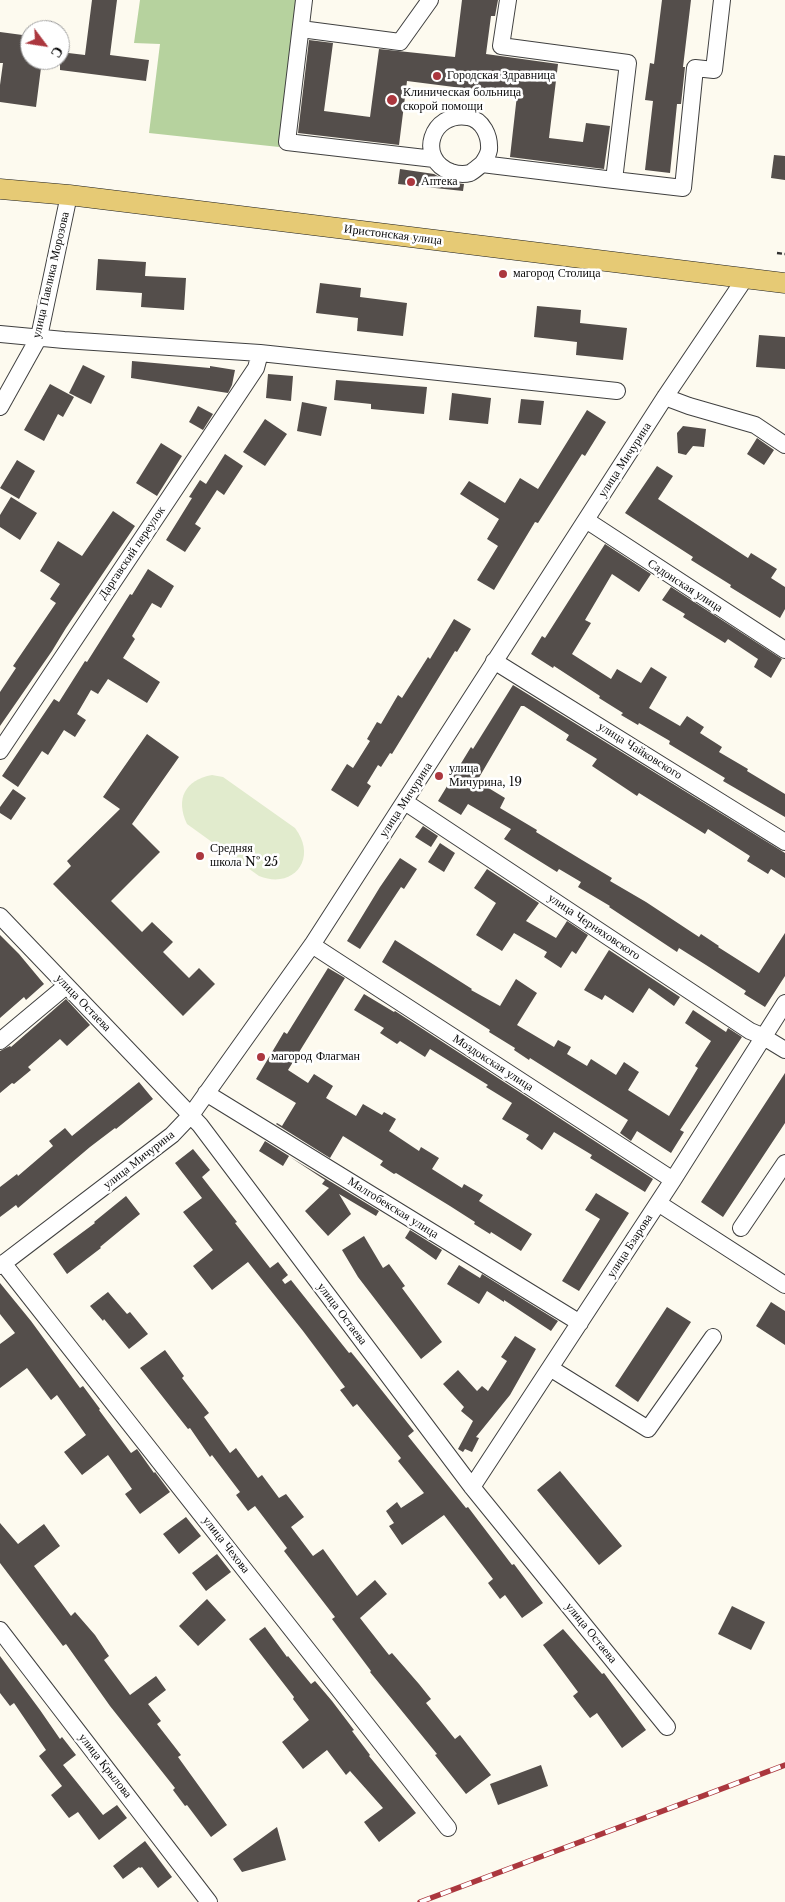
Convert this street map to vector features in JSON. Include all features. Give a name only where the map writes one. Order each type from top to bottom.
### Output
[{"type":"main road","name":"Иристонская улица","points":[[0,189],[68,195],[785,283]]},
{"type":"street","points":[[304,0],[287,142],[434,159]]},
{"type":"street","points":[[300,28],[400,42],[430,0]]},
{"type":"street","points":[[508,0],[501,46],[628,63],[614,180]]},
{"type":"street","points":[[482,164],[683,188],[695,68],[714,70],[722,0]]},
{"type":"street","points":[[456,116],[471,118],[484,128],[489,139],[489,152],[482,164],[470,172],[458,174],[443,169],[434,159],[431,146],[433,133],[442,122],[456,116]]},
{"type":"street","name":"улица Павлика Морозова","points":[[0,407],[39,337],[68,195]]},
{"type":"street","name":"улица Мичурина","points":[[2,1264],[172,1135],[190,1115],[312,945],[665,397],[746,277]]},
{"type":"street","points":[[0,334],[260,353],[617,391]]},
{"type":"street","name":"Даргавский переулок","points":[[0,751],[256,368],[260,353]]},
{"type":"street","points":[[665,397],[688,406],[755,425],[785,445]]},
{"type":"street","name":"Садонская улица","points":[[586,520],[785,650]]},
{"type":"street","name":"улица Чайковского","points":[[494,661],[785,842]]},
{"type":"street","name":"улица Черняховского","points":[[405,802],[750,1031],[785,1050]]},
{"type":"street","name":"улица Остаева","points":[[0,916],[206,1132],[472,1487],[667,1727]]},
{"type":"street","name":"Моздокская улица","points":[[312,945],[674,1180]]},
{"type":"street","points":[[0,1041],[66,986]]},
{"type":"street","name":"улица Бзарова","points":[[472,1487],[674,1180],[762,1036],[785,1002]]},
{"type":"street","name":"Малгобекская улица","points":[[206,1093],[580,1323]]},
{"type":"street","points":[[741,1228],[785,1163]]},
{"type":"street","points":[[658,1203],[785,1285]]},
{"type":"street","name":"улица Чехова","points":[[2,1264],[448,1828]]},
{"type":"street","points":[[550,1368],[648,1429],[713,1337]]},
{"type":"street","name":"улица Крылова","points":[[0,1630],[209,1902]]},
{"type":"path","points":[[777,253],[785,254]]},
{"type":"green space","points":[[140,0],[297,0],[279,147],[149,133],[160,44],[134,43]]},
{"type":"green space","points":[[212,775],[223,777],[295,828],[304,850],[303,860],[299,869],[283,879],[259,876],[187,824],[182,806],[185,792],[195,781]]},
{"type":"building","points":[[92,0],[117,0],[110,55],[149,60],[146,81],[60,70],[70,70],[70,53],[85,55]]},
{"type":"building","points":[[462,0],[498,0],[495,16],[491,16],[486,54],[558,64],[549,138],[583,142],[586,123],[610,126],[604,169],[510,157],[517,95],[407,81],[399,145],[298,133],[309,40],[333,43],[324,111],[370,117],[379,49],[455,57]]},
{"type":"building","points":[[662,0],[691,0],[683,67],[685,67],[681,104],[677,104],[670,173],[645,170],[653,101],[645,100],[650,63],[654,64]]},
{"type":"building","points":[[0,32],[20,35],[20,70],[41,70],[36,107],[0,102],[3,63],[0,63]]},
{"type":"building","points":[[774,155],[785,156],[785,180],[771,178]]},
{"type":"building","points":[[400,169],[434,174],[448,182],[464,184],[463,191],[398,184]]},
{"type":"building","points":[[98,259],[146,262],[145,276],[186,278],[184,310],[141,307],[142,293],[96,290]]},
{"type":"building","points":[[320,283],[361,288],[360,297],[407,303],[403,336],[357,331],[358,318],[316,313]]},
{"type":"building","points":[[537,306],[581,310],[580,323],[627,328],[623,360],[576,355],[577,342],[534,337]]},
{"type":"building","points":[[759,335],[785,337],[785,369],[756,367]]},
{"type":"building","points":[[132,361],[210,368],[210,366],[235,370],[228,393],[131,378]]},
{"type":"building","points":[[83,365],[105,376],[91,404],[69,393]]},
{"type":"building","points":[[268,374],[293,376],[291,401],[266,398]]},
{"type":"building","points":[[336,380],[427,387],[424,414],[371,409],[371,404],[334,400]]},
{"type":"building","points":[[50,384],[74,397],[63,417],[58,414],[44,441],[24,430]]},
{"type":"building","points":[[452,393],[491,398],[488,424],[449,420]]},
{"type":"building","points":[[521,399],[544,401],[541,425],[518,423]]},
{"type":"building","points":[[302,402],[327,407],[321,436],[297,431]]},
{"type":"building","points":[[198,406],[213,414],[203,430],[189,422]]},
{"type":"building","points":[[587,410],[606,422],[585,456],[582,454],[538,523],[535,522],[494,590],[477,580],[498,546],[487,539],[499,519],[460,494],[469,481],[505,503],[520,478],[538,489]]},
{"type":"building","points":[[265,419],[287,434],[265,466],[243,452]]},
{"type":"building","points":[[683,426],[706,429],[704,447],[693,446],[686,455],[678,453],[677,433]]},
{"type":"building","points":[[757,438],[774,450],[764,465],[747,454]]},
{"type":"building","points":[[161,443],[182,456],[157,496],[136,483]]},
{"type":"building","points":[[225,454],[243,466],[224,495],[217,490],[195,524],[201,528],[185,552],[166,540],[192,498],[189,497],[200,480],[206,484]]},
{"type":"building","points":[[17,460],[35,471],[19,499],[0,488]]},
{"type":"building","points":[[657,466],[673,476],[658,499],[748,558],[751,553],[777,569],[771,578],[785,587],[785,609],[780,618],[730,587],[731,585],[691,560],[693,557],[625,513]]},
{"type":"building","points":[[11,497],[37,513],[20,540],[0,527],[0,515]]},
{"type":"building","points":[[113,511],[135,526],[0,726],[0,692],[16,668],[13,666],[56,603],[50,599],[60,584],[40,571],[58,541],[82,556]]},
{"type":"building","points":[[605,544],[651,574],[639,592],[612,574],[585,620],[591,623],[572,654],[611,679],[617,669],[641,683],[651,667],[667,677],[649,708],[680,726],[687,716],[704,727],[700,733],[722,747],[719,752],[785,794],[785,817],[723,781],[725,778],[669,744],[670,741],[621,715],[623,713],[599,698],[600,696],[554,666],[553,668],[531,654],[542,636],[545,638]]},
{"type":"building","points":[[148,569],[174,586],[161,608],[152,603],[132,636],[135,639],[123,658],[160,682],[147,703],[108,679],[98,694],[91,690],[77,714],[86,720],[75,737],[64,730],[48,755],[42,751],[18,787],[2,776],[54,699],[59,702]]},
{"type":"building","points":[[671,587],[782,659],[771,678],[754,667],[758,659],[728,639],[725,643],[683,617],[685,614],[662,600]]},
{"type":"building","points":[[454,619],[471,629],[457,652],[455,651],[392,754],[390,753],[381,767],[378,765],[367,783],[371,786],[358,807],[331,790],[347,764],[353,768],[370,741],[367,739],[377,722],[381,724],[398,695],[402,698],[428,657],[430,659]]},
{"type":"building","points":[[513,685],[785,853],[785,878],[771,869],[768,874],[747,861],[750,856],[708,829],[705,834],[639,793],[637,796],[592,766],[597,759],[566,740],[569,735],[524,706],[521,706],[477,781],[505,798],[500,808],[612,878],[610,881],[699,937],[701,934],[759,973],[785,933],[785,976],[765,1007],[744,994],[746,991],[706,965],[679,948],[677,952],[610,906],[578,887],[581,882],[559,869],[557,872],[504,839],[511,829],[468,804],[461,815],[438,801],[471,747],[473,749]]},
{"type":"building","points":[[147,734],[179,757],[132,824],[160,852],[111,901],[142,932],[152,922],[173,942],[163,952],[189,978],[199,968],[215,984],[183,1016],[53,884],[71,866],[67,861],[120,809],[103,797]]},
{"type":"building","points":[[13,789],[26,798],[11,820],[0,813],[0,807]]},
{"type":"building","points":[[423,826],[438,836],[431,847],[415,837]]},
{"type":"building","points":[[440,843],[455,853],[444,872],[428,862]]},
{"type":"building","points":[[400,858],[417,869],[404,889],[401,887],[360,949],[347,941]]},
{"type":"building","points":[[487,869],[539,903],[526,921],[556,938],[567,921],[588,935],[576,954],[572,951],[561,968],[544,957],[547,952],[514,933],[502,951],[476,935],[496,903],[474,888]]},
{"type":"building","points":[[0,935],[44,984],[26,1000],[24,997],[0,1018]]},
{"type":"building","points":[[395,940],[471,990],[500,1006],[516,979],[537,993],[517,1025],[554,1047],[558,1040],[571,1047],[567,1054],[587,1066],[591,1059],[616,1075],[624,1062],[639,1072],[628,1090],[669,1116],[698,1068],[695,1066],[711,1041],[685,1023],[693,1010],[726,1032],[728,1028],[742,1037],[680,1130],[684,1132],[671,1153],[637,1131],[631,1141],[620,1133],[628,1120],[530,1058],[529,1060],[514,1050],[515,1048],[489,1032],[490,1030],[382,962]]},
{"type":"building","points":[[609,950],[680,997],[674,1006],[649,988],[633,1013],[605,995],[602,1000],[584,990]]},
{"type":"building","points":[[328,968],[345,978],[288,1070],[308,1083],[314,1074],[333,1086],[326,1098],[356,1116],[363,1104],[382,1115],[384,1112],[396,1119],[389,1131],[419,1151],[421,1147],[439,1158],[432,1169],[462,1188],[464,1184],[483,1195],[479,1201],[532,1234],[521,1251],[491,1232],[490,1234],[450,1206],[380,1165],[383,1161],[343,1136],[330,1158],[276,1124],[282,1126],[296,1103],[256,1079],[284,1032],[287,1034]]},
{"type":"building","points":[[364,994],[395,1011],[653,1179],[645,1192],[590,1158],[592,1155],[554,1132],[542,1150],[526,1139],[529,1135],[502,1119],[512,1103],[486,1087],[488,1085],[430,1049],[425,1057],[400,1041],[397,1044],[380,1033],[384,1028],[354,1010]]},
{"type":"building","points":[[66,999],[90,1025],[67,1046],[60,1039],[28,1067],[31,1070],[0,1093],[0,1051],[11,1047]]},
{"type":"building","points":[[785,1073],[785,1123],[723,1217],[701,1202]]},
{"type":"building","points":[[139,1082],[153,1099],[90,1147],[18,1208],[16,1205],[0,1217],[0,1187],[17,1174],[18,1176],[53,1146],[49,1141],[65,1128],[72,1136]]},
{"type":"building","points":[[265,1141],[289,1156],[283,1166],[259,1151]]},
{"type":"building","points":[[193,1149],[210,1170],[202,1177],[237,1222],[235,1223],[270,1268],[278,1262],[288,1275],[282,1280],[285,1284],[291,1280],[349,1353],[351,1352],[364,1368],[414,1431],[408,1436],[466,1508],[468,1507],[543,1603],[522,1618],[505,1595],[500,1599],[488,1583],[493,1579],[444,1515],[402,1545],[389,1526],[394,1523],[386,1511],[397,1502],[401,1508],[424,1493],[398,1461],[401,1458],[357,1404],[353,1407],[340,1390],[345,1387],[248,1262],[212,1290],[193,1266],[213,1250],[183,1212],[202,1198],[175,1163]]},
{"type":"building","points":[[290,1157],[379,1211],[376,1216],[339,1194],[351,1214],[328,1236],[305,1211],[329,1188],[322,1184],[325,1180]]},
{"type":"building","points":[[596,1193],[629,1213],[579,1291],[562,1281],[600,1219],[585,1210]]},
{"type":"building","points":[[126,1196],[140,1214],[101,1248],[67,1274],[53,1254],[95,1223]]},
{"type":"building","points":[[410,1230],[442,1250],[436,1260],[405,1238]]},
{"type":"building","points":[[364,1236],[383,1268],[389,1264],[405,1286],[402,1288],[442,1342],[421,1359],[358,1277],[342,1250]]},
{"type":"building","points":[[459,1265],[480,1278],[482,1274],[558,1321],[551,1331],[487,1291],[479,1304],[447,1284]]},
{"type":"building","points":[[0,1283],[31,1321],[80,1388],[83,1386],[131,1453],[137,1449],[170,1492],[140,1514],[125,1494],[132,1489],[108,1455],[82,1475],[64,1452],[86,1435],[57,1395],[51,1400],[27,1368],[0,1388],[0,1344],[15,1333],[0,1314]]},
{"type":"building","points":[[108,1292],[127,1314],[130,1312],[148,1334],[129,1349],[104,1319],[103,1321],[90,1306]]},
{"type":"building","points":[[771,1302],[785,1311],[785,1345],[756,1326]]},
{"type":"building","points":[[667,1307],[691,1322],[638,1402],[615,1386]]},
{"type":"building","points":[[515,1336],[536,1349],[510,1395],[476,1437],[479,1438],[472,1452],[465,1449],[463,1452],[458,1449],[473,1421],[461,1411],[464,1407],[443,1384],[458,1370],[477,1391],[482,1386],[488,1391],[507,1361],[501,1357]]},
{"type":"building","points":[[165,1350],[184,1376],[182,1378],[209,1413],[204,1417],[230,1453],[236,1448],[258,1478],[262,1475],[279,1498],[286,1494],[304,1517],[291,1527],[313,1556],[323,1549],[357,1596],[375,1580],[387,1594],[360,1618],[389,1655],[392,1653],[431,1699],[426,1703],[455,1739],[460,1735],[491,1775],[466,1794],[435,1755],[437,1754],[370,1672],[332,1619],[335,1617],[284,1551],[287,1548],[255,1506],[248,1511],[236,1495],[240,1492],[140,1368]]},
{"type":"building","points":[[560,1471],[622,1546],[599,1565],[537,1490]]},
{"type":"building","points":[[186,1517],[201,1536],[179,1554],[163,1534]]},
{"type":"building","points":[[0,1523],[18,1544],[44,1524],[60,1546],[34,1566],[71,1616],[75,1612],[95,1635],[109,1656],[104,1660],[130,1695],[156,1676],[166,1690],[148,1704],[161,1721],[157,1724],[181,1755],[178,1757],[227,1825],[211,1837],[187,1805],[185,1806],[173,1790],[175,1788],[110,1706],[66,1644],[63,1646],[0,1563]]},
{"type":"building","points":[[217,1554],[231,1572],[206,1591],[192,1573]]},
{"type":"building","points":[[207,1599],[226,1620],[198,1646],[179,1626]]},
{"type":"building","points":[[732,1606],[765,1622],[751,1650],[718,1634]]},
{"type":"building","points":[[265,1627],[287,1657],[311,1684],[315,1681],[332,1701],[354,1730],[352,1731],[369,1756],[416,1813],[379,1842],[364,1822],[383,1808],[350,1771],[346,1775],[327,1750],[303,1769],[282,1742],[309,1720],[293,1699],[294,1697],[249,1639]]},
{"type":"building","points":[[563,1629],[602,1674],[604,1673],[646,1730],[622,1748],[597,1713],[590,1718],[573,1696],[578,1692],[543,1645]]},
{"type":"building","points":[[0,1656],[60,1739],[62,1737],[76,1755],[63,1765],[103,1815],[117,1805],[127,1818],[99,1840],[78,1812],[69,1818],[51,1795],[62,1786],[39,1756],[46,1750],[14,1703],[10,1706],[0,1693]]},
{"type":"building","points":[[541,1765],[548,1786],[498,1805],[490,1784]]},
{"type":"building","points":[[277,1827],[286,1860],[242,1872],[233,1859]]},
{"type":"building","points":[[145,1841],[172,1877],[158,1888],[142,1867],[139,1867],[123,1879],[113,1866]]},
{"type":"railway","points":[[420,1902],[785,1765]]},
{"type":"place","name":"Городская Здравница","points":[[437,76]]},
{"type":"place","name":"Клиническая больница скорой помощи","points":[[392,100]]},
{"type":"place","name":"Аптека","points":[[411,182]]},
{"type":"place","name":"магород Столица","points":[[503,274]]},
{"type":"place","name":"улица Мичурина, 19","points":[[439,776]]},
{"type":"place","name":"Средняя школа № 25","points":[[200,856]]},
{"type":"place","name":"магород Флагман","points":[[261,1057]]}]
